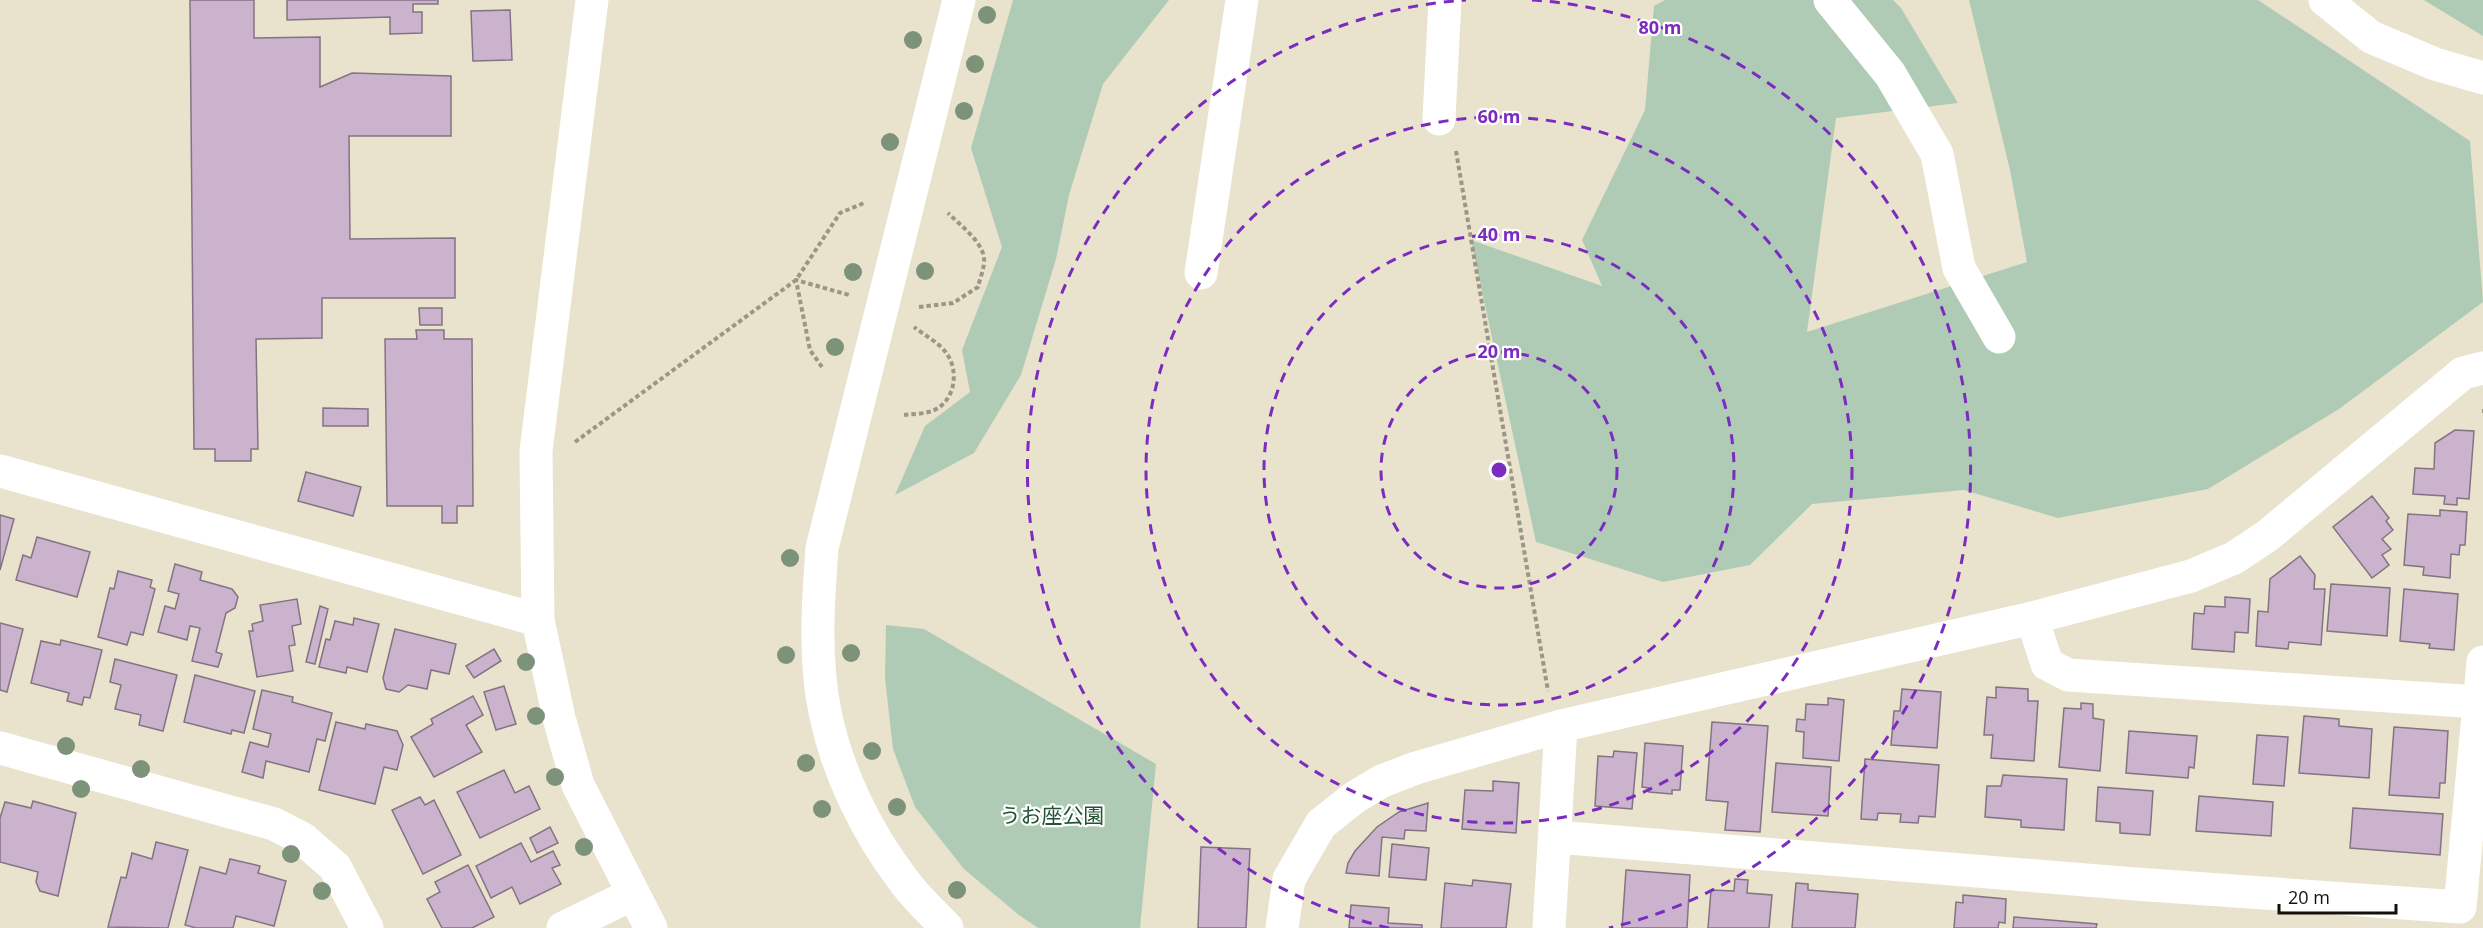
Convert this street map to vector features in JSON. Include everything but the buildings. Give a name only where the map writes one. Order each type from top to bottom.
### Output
[{"type":"street","points":[[592,0],[537,440],[538,620],[560,718],[578,784],[651,928]]},
{"type":"street","points":[[947,928],[904,882],[875,836],[844,777],[825,712],[817,606],[822,548],[959,0]]},
{"type":"street","points":[[1202,273],[1242,0]]},
{"type":"street","points":[[1438,119],[1445,0]]},
{"type":"street","points":[[1830,0],[1890,74],[1937,154],[1959,268],[2000,337]]},
{"type":"street","points":[[2325,0],[2371,37],[2435,64],[2483,78]]},
{"type":"street","points":[[1282,928],[1289,879],[1321,824],[1354,797],[1382,782],[1416,768],[1561,726],[2032,618],[2191,576],[2234,558],[2267,536],[2463,373],[2483,368]]},
{"type":"street","points":[[0,471],[538,620]]},
{"type":"street","points":[[2032,618],[2047,664],[2068,675],[2479,702]]},
{"type":"street","points":[[1556,837],[2135,884],[2460,907],[2483,662]]},
{"type":"street","points":[[1549,928],[1561,726]]},
{"type":"street","points":[[0,748],[274,824],[303,839],[335,867],[367,928]]},
{"type":"street","points":[[563,928],[633,894]]},
{"type":"path","points":[[1438,119],[1456,147],[1548,693]]},
{"type":"path","points":[[536,471],[796,280],[840,213],[864,203]]},
{"type":"path","points":[[915,309],[953,303],[978,287],[984,258],[973,238],[948,213]]},
{"type":"path","points":[[796,280],[810,350],[822,367]]},
{"type":"path","points":[[904,415],[933,411],[946,402],[953,390],[953,369],[947,354],[914,327],[909,319]]},
{"type":"green space","points":[[1013,0],[1169,0],[1103,84],[1069,195],[1056,259],[1021,375],[974,453],[895,495],[925,426],[970,392],[962,350],[1002,247],[971,148]]},
{"type":"green space","points":[[1665,0],[1893,0],[1901,8],[1958,103],[1836,118],[1807,332],[2027,262],[2010,170],[1969,0],[2258,0],[2470,141],[2483,302],[2339,409],[2208,489],[2058,518],[1964,490],[1812,504],[1750,565],[1663,582],[1536,542],[1471,240],[1602,286],[1582,240],[1645,110],[1654,6]]},
{"type":"green space","points":[[2424,0],[2483,0],[2483,36]]},
{"type":"green space","name":"うお座公園","points":[[886,625],[924,629],[1156,764],[1140,928],[1038,928],[964,869],[915,807],[893,749],[885,678]]}]
